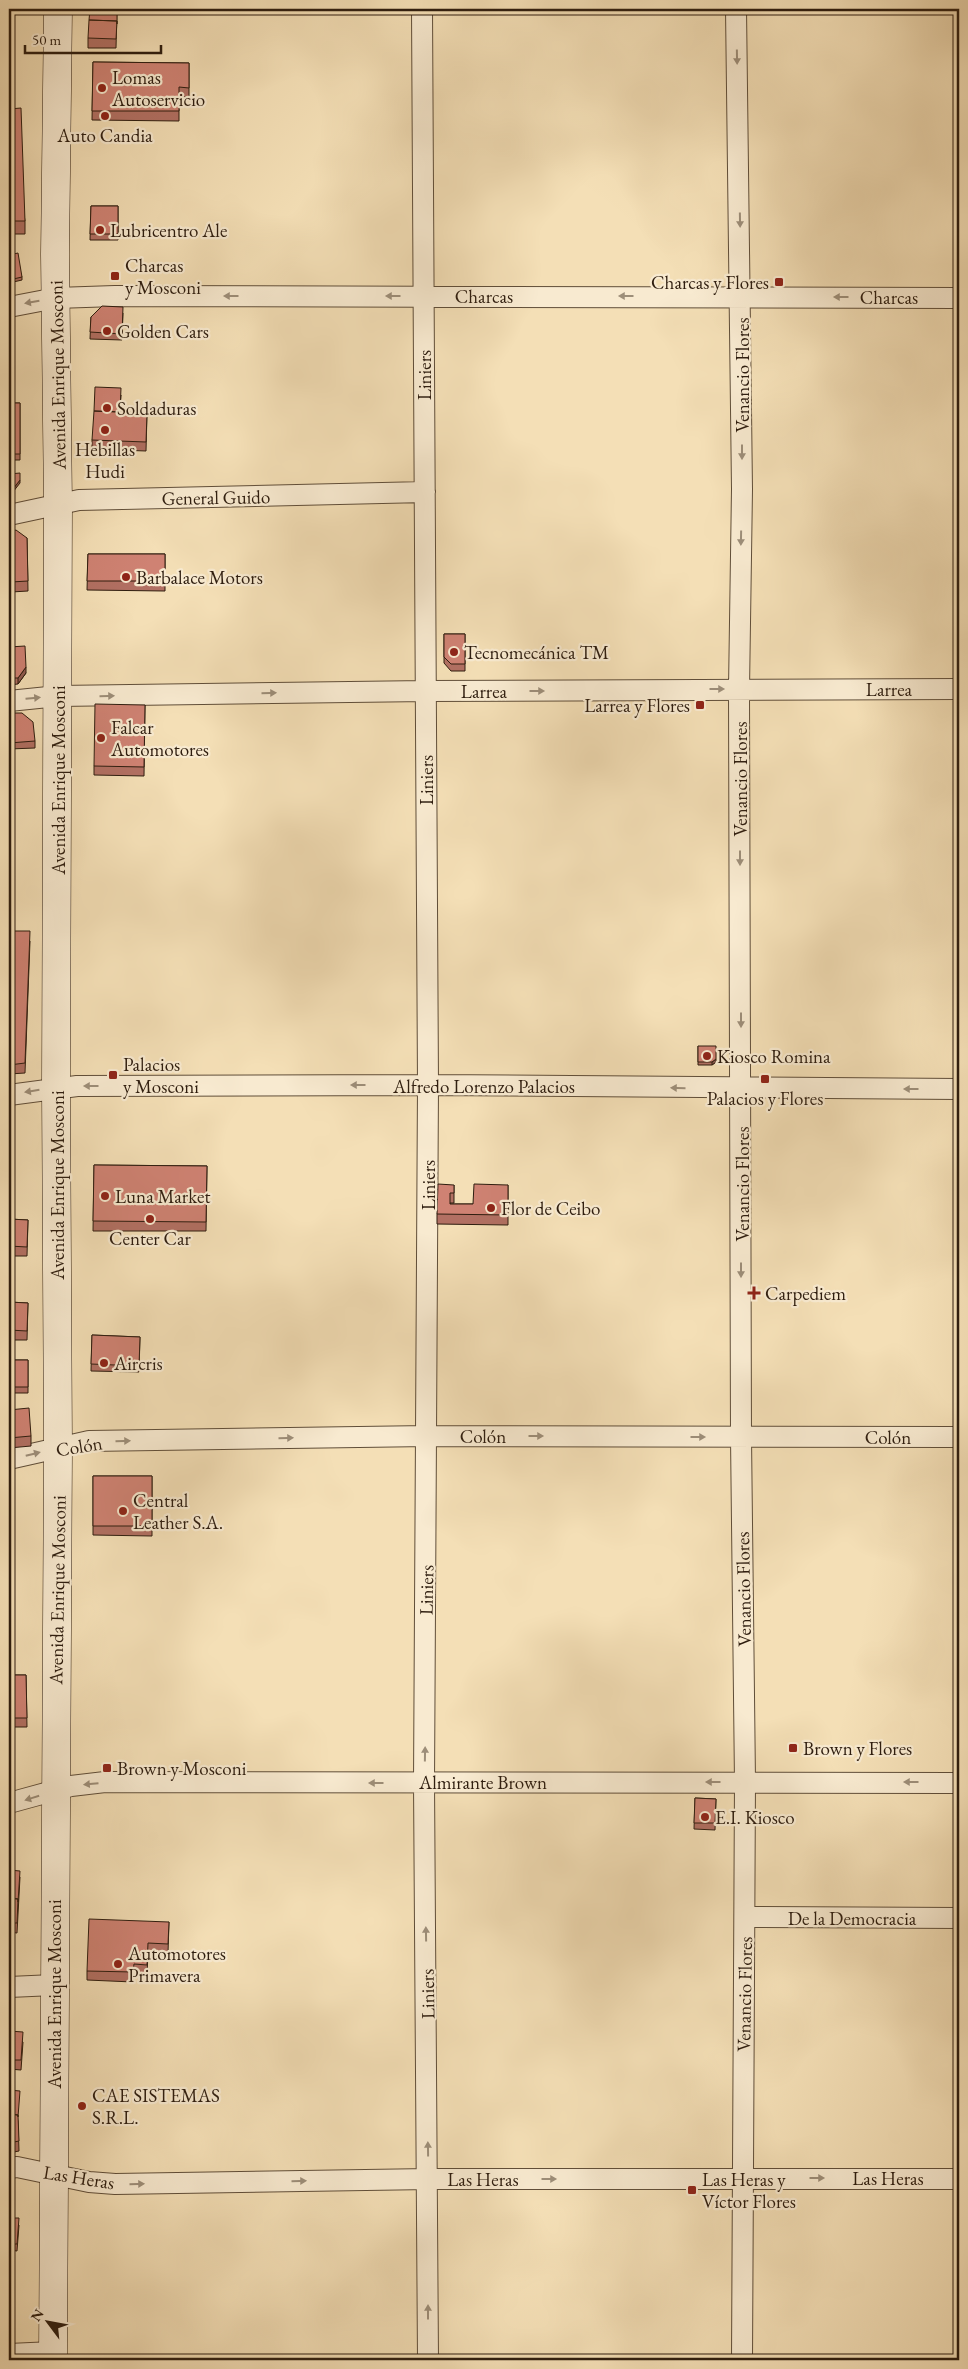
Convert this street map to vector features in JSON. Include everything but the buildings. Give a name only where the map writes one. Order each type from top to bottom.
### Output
[{"type":"main road","name":"Avenida Enrique Mosconi","points":[[53,2356],[54,1791],[58,1448],[56,1088],[58,504],[56,298],[58,9]]},
{"type":"street","name":"Liniers","points":[[422,9],[428,1085],[428,1436],[424,1783],[429,2180],[428,2360]]},
{"type":"street","name":"Venancio Flores","points":[[736,9],[742,489],[740,689],[741,1437],[745,1782],[742,2360]]},
{"type":"street","name":"Charcas","points":[[9,307],[56,298],[114,296],[959,298]]},
{"type":"street","name":"General Guido","points":[[9,514],[79,500],[425,492]]},
{"type":"street","name":"Larrea","points":[[9,701],[58,696],[426,691],[959,689]]},
{"type":"street","name":"Alfredo Lorenzo Palacios","points":[[9,1095],[56,1088],[428,1085],[959,1089]]},
{"type":"street","name":"Colón","points":[[9,1459],[89,1441],[428,1436],[959,1437]]},
{"type":"street","name":"Almirante Brown","points":[[9,1803],[83,1784],[105,1782],[959,1783]]},
{"type":"street","name":"De la Democracia","points":[[745,1917],[959,1918]]},
{"type":"street","points":[[9,1987],[54,1985]]},
{"type":"street","name":"Las Heras","points":[[9,2168],[18,2167],[88,2182],[115,2184],[429,2180],[959,2178]]},
{"type":"street","points":[[9,2354],[53,2356]]},
{"type":"place","name":"Lomas Autoservicio","points":[[102,88]]},
{"type":"place","name":"Auto Candia","points":[[105,116]]},
{"type":"place","name":"Lubricentro Ale","points":[[100,230]]},
{"type":"place","name":"Charcas y Mosconi","points":[[115,276]]},
{"type":"place","name":"Charcas y Flores","points":[[779,282]]},
{"type":"place","name":"Golden Cars","points":[[107,331]]},
{"type":"place","name":"Soldaduras","points":[[107,408]]},
{"type":"place","name":"Hebillas Hudi","points":[[105,430]]},
{"type":"place","name":"Barbalace Motors","points":[[126,577]]},
{"type":"place","name":"Tecnomecánica TM","points":[[454,652]]},
{"type":"place","name":"Larrea y Flores","points":[[700,705]]},
{"type":"place","name":"Falcar Automotores","points":[[101,738]]},
{"type":"place","name":"Kiosco Romina","points":[[707,1056]]},
{"type":"place","name":"Palacios y Mosconi","points":[[113,1075]]},
{"type":"place","name":"Palacios y Flores","points":[[765,1079]]},
{"type":"place","name":"Luna Market","points":[[105,1196]]},
{"type":"place","name":"Flor de Ceibo","points":[[491,1208]]},
{"type":"place","name":"Center Car","points":[[150,1219]]},
{"type":"place","name":"Carpediem","points":[[754,1293]]},
{"type":"place","name":"Aircris","points":[[104,1363]]},
{"type":"place","name":"Central Leather S.A.","points":[[123,1511]]},
{"type":"place","name":"Brown y Flores","points":[[793,1748]]},
{"type":"place","name":"Brown y Mosconi","points":[[107,1768]]},
{"type":"place","name":"E.I. Kiosco","points":[[705,1817]]},
{"type":"place","name":"Automotores Primavera","points":[[118,1964]]},
{"type":"place","name":"CAE SISTEMAS S.R.L.","points":[[82,2106]]},
{"type":"place","name":"Las Heras y Víctor Flores","points":[[692,2190]]}]
